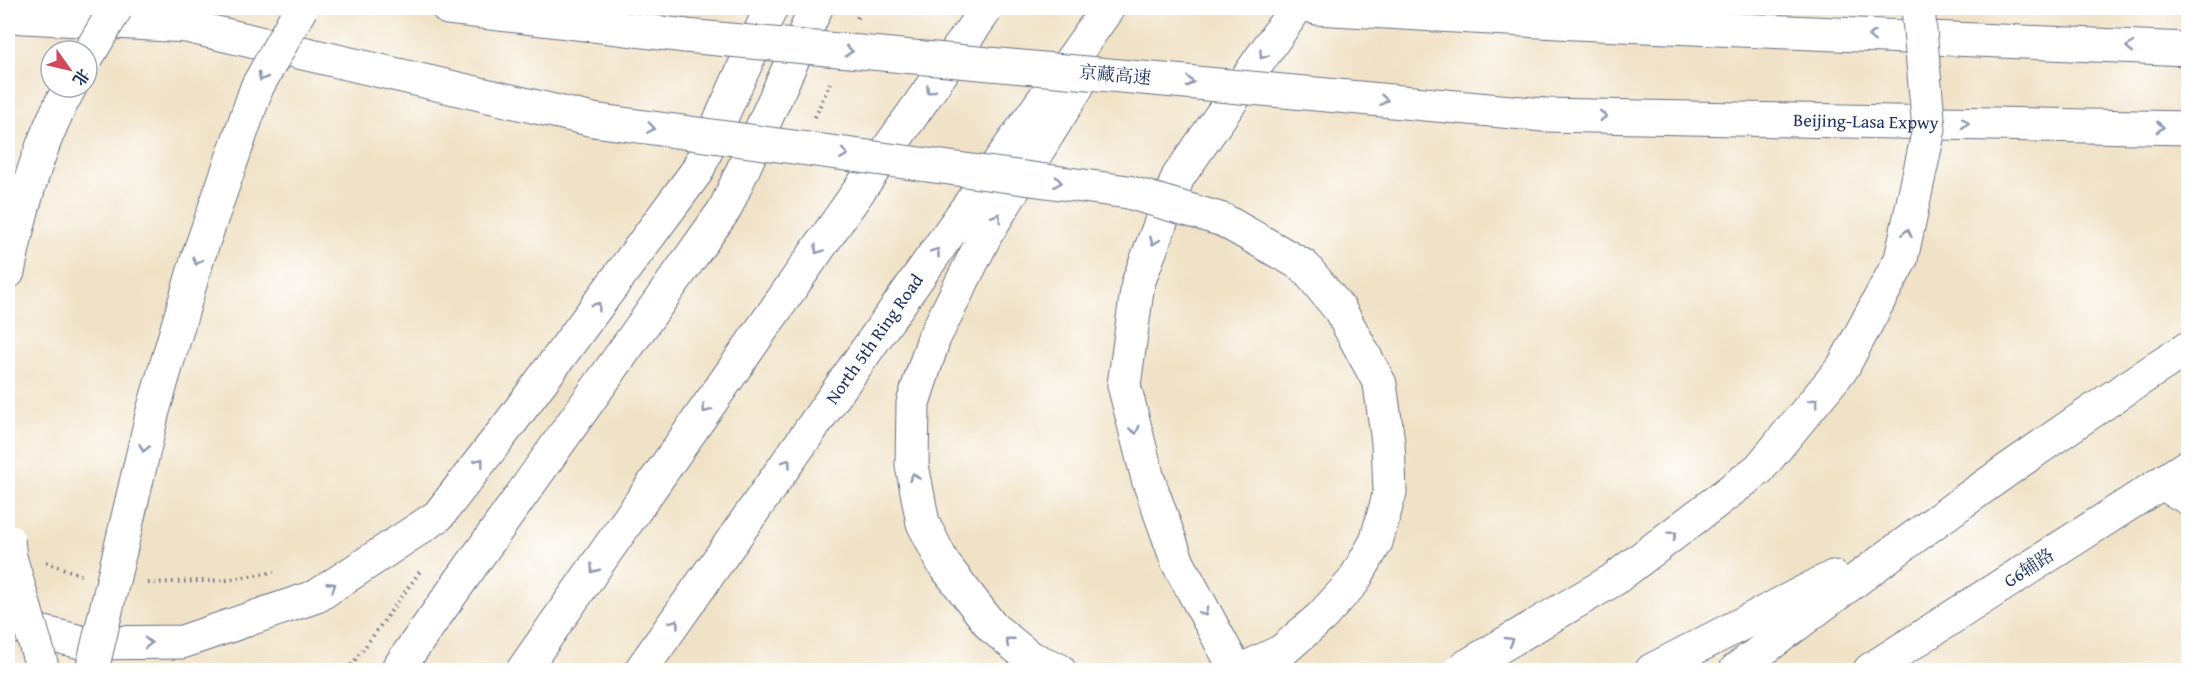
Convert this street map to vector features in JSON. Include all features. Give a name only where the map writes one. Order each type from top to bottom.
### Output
[{"type":"main road","points":[[98,39],[116,8]]},
{"type":"main road","points":[[92,670],[153,411],[198,257],[257,87],[301,8]]},
{"type":"main road","name":"京藏高速","points":[[448,8],[686,36],[1544,115]]},
{"type":"main road","points":[[8,624],[85,643],[182,642],[317,596],[438,516],[511,422],[697,171],[771,8]]},
{"type":"main road","points":[[397,670],[725,210],[816,8]]},
{"type":"main road","points":[[523,670],[987,8]]},
{"type":"main road","name":"North 5th Ring Road","points":[[641,670],[1108,8]]},
{"type":"main road","points":[[1059,670],[1029,657],[992,627],[943,563],[923,523],[912,465],[912,403],[934,338],[986,234],[1126,8]]},
{"type":"main road","points":[[1236,670],[1178,563],[1148,479],[1124,385],[1138,283],[1178,177],[1296,8]]},
{"type":"main road","points":[[1316,8],[1575,23],[2188,49]]},
{"type":"main road","points":[[1460,670],[1614,580],[1759,469],[1843,367],[1901,259],[1929,129],[1918,8]]},
{"type":"main road","points":[[8,16],[186,26],[593,120],[1128,192],[1223,220],[1304,266],[1340,310],[1380,384],[1388,442],[1390,492],[1376,542],[1353,582],[1321,617],[1282,651],[1242,670]]},
{"type":"main road","points":[[8,272],[20,210],[63,99]]},
{"type":"main road","name":"Beijing-Lasa Expwy","points":[[1544,115],[2188,128]]},
{"type":"main road","points":[[1736,670],[1912,537],[2110,398],[2188,348]]},
{"type":"main road","name":"G6辅路","points":[[1870,670],[2175,491],[2188,466]]},
{"type":"main road","points":[[1652,670],[1912,537]]},
{"type":"main road","points":[[8,540],[10,557],[43,670]]},
{"type":"path","points":[[39,559],[83,575]]},
{"type":"path","points":[[144,584],[226,580],[274,572]]}]
